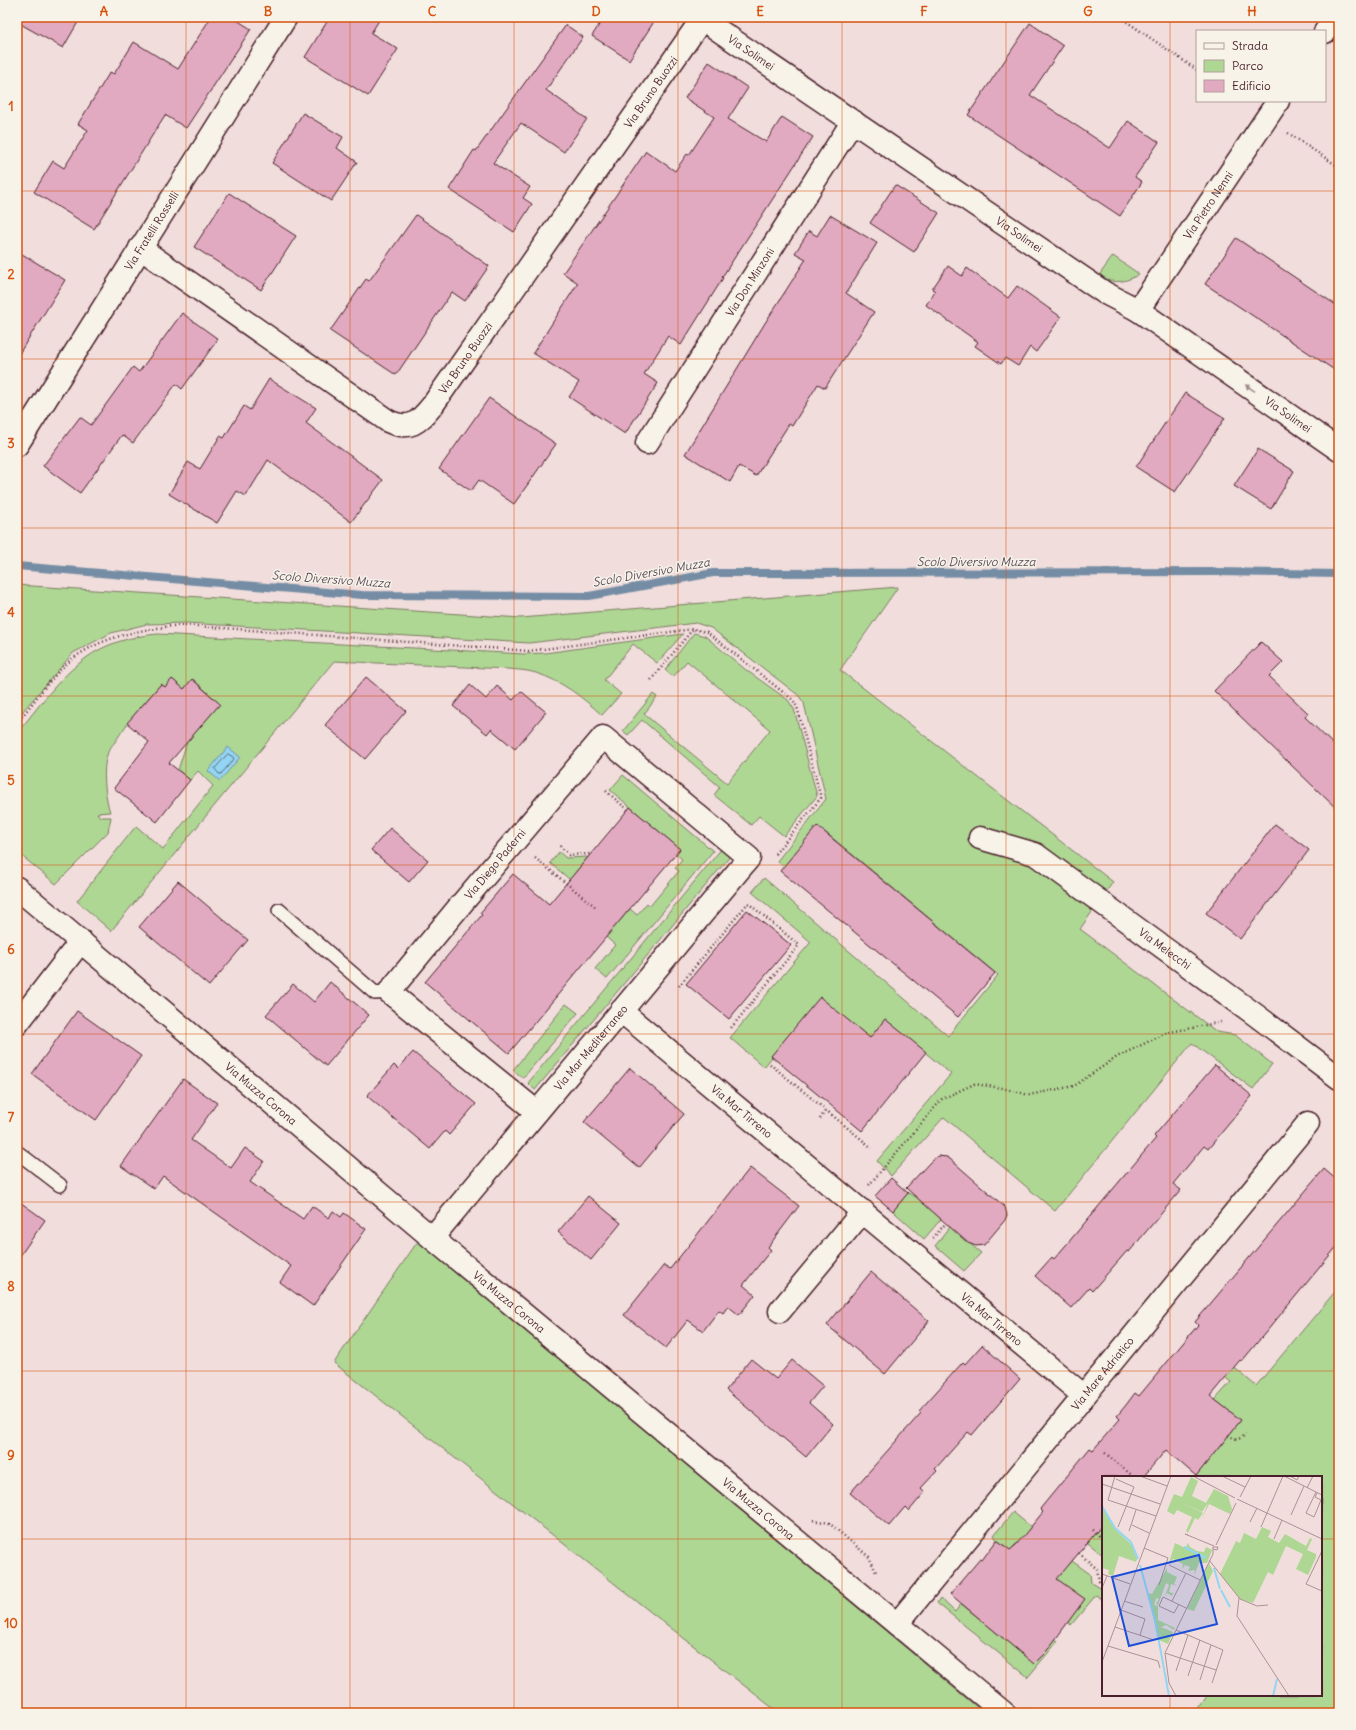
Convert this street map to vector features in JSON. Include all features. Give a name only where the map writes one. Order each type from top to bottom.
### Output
[{"type":"street","name":"Via Fratelli Rosselli","points":[[17,445],[286,17]]},
{"type":"street","points":[[1326,30],[1335,17]]},
{"type":"street","name":"Via Bruno Buozzi","points":[[140,248],[388,421],[399,426],[406,426],[419,421],[441,394],[701,18]]},
{"type":"street","name":"Via Solimei","points":[[701,18],[1105,294],[1138,310],[1339,450]]},
{"type":"street","name":"Via Pietro Nenni","points":[[1138,310],[1272,110]]},
{"type":"street","name":"Via Don Minzoni","points":[[647,443],[853,121]]},
{"type":"street","name":"Via Diego Paderni","points":[[389,992],[514,841],[603,737],[759,859]]},
{"type":"street","name":"Via Melecchi","points":[[980,838],[1035,854],[1257,1016],[1339,1078]]},
{"type":"street","name":"Via Mar Mediterraneo","points":[[432,1238],[621,1011],[759,859]]},
{"type":"street","name":"Via Muzza Corona","points":[[17,888],[432,1238],[1004,1713]]},
{"type":"street","points":[[17,1024],[81,941]]},
{"type":"street","points":[[389,992],[537,1112]]},
{"type":"street","name":"Via Mar Tirreno","points":[[621,1011],[1084,1396]]},
{"type":"street","name":"Via Mare Adriatico","points":[[897,1624],[1308,1123]]},
{"type":"street","points":[[780,1311],[858,1207]]},
{"type":"lane","points":[[279,910],[375,993],[389,992]]},
{"type":"lane","points":[[17,1152],[60,1185]]},
{"type":"path","points":[[1120,17],[1196,69]]},
{"type":"path","points":[[1272,110],[1339,167]]},
{"type":"path","points":[[17,722],[63,667],[80,654],[96,645],[120,637],[161,627],[183,625],[529,651],[693,629],[707,632],[793,700],[797,707],[821,798],[759,859]]},
{"type":"path","points":[[651,680],[693,629]]},
{"type":"path","points":[[606,791],[628,810]]},
{"type":"path","points":[[514,841],[597,908]]},
{"type":"path","points":[[560,846],[570,855],[590,854]]},
{"type":"path","points":[[679,986],[748,903],[799,945],[731,1028]]},
{"type":"path","points":[[711,940],[718,945]]},
{"type":"path","points":[[858,1207],[942,1099],[974,1084],[1002,1088],[1029,1095],[1074,1086],[1117,1057],[1166,1033],[1257,1016]]},
{"type":"path","points":[[770,1064],[872,1148]]},
{"type":"path","points":[[820,1119],[826,1110]]},
{"type":"path","points":[[936,1235],[946,1223]]},
{"type":"path","points":[[1228,1435],[1236,1440],[1242,1438],[1246,1434]]},
{"type":"path","points":[[1105,1453],[1133,1476]]},
{"type":"path","points":[[1092,1530],[1102,1538]]},
{"type":"path","points":[[1079,1554],[1097,1569],[1099,1581],[1102,1583]]},
{"type":"green space","points":[[1113,256],[1139,274],[1119,282],[1104,278],[1100,274]]},
{"type":"green space","points":[[17,585],[521,618],[898,587],[840,670],[1113,882],[1080,929],[1217,1032],[1235,1035],[1272,1064],[1253,1089],[1192,1043],[1055,1211],[944,1117],[891,1176],[877,1161],[951,1074],[885,1019],[870,1038],[820,998],[764,1067],[730,1038],[811,942],[752,892],[764,878],[948,1036],[998,975],[818,826],[784,867],[777,861],[826,799],[804,703],[798,695],[711,628],[696,623],[529,643],[186,623],[147,624],[111,633],[73,653],[17,718]]},
{"type":"green space","points":[[694,633],[705,636],[746,670],[788,700],[794,709],[817,796],[784,836],[759,816],[751,825],[714,795],[720,787],[642,720],[628,735],[623,731],[653,694],[657,697],[644,714],[727,783],[770,730],[687,661],[673,677],[665,670]]},
{"type":"green space","points":[[158,634],[524,654],[545,653],[683,634],[657,663],[633,644],[604,680],[621,694],[602,715],[563,685],[545,676],[529,671],[334,661],[111,931],[77,901],[136,826],[163,849],[213,786],[198,771],[190,780],[178,770],[187,742],[220,704],[193,679],[184,689],[172,679],[165,687],[161,684],[142,705],[120,734],[110,748],[105,761],[105,784],[110,812],[97,813],[100,817],[111,817],[108,832],[56,884],[17,852],[17,733],[58,683],[86,658],[102,648],[120,641],[139,636]]},
{"type":"green space","points":[[623,775],[713,851],[607,979],[595,969],[615,945],[606,937],[630,909],[637,915],[647,903],[650,906],[679,871],[675,868],[682,859],[676,854],[680,849],[610,790]]},
{"type":"green space","points":[[723,847],[732,854],[535,1090],[528,1083]]},
{"type":"green space","points":[[559,852],[566,858],[588,857],[575,873],[599,904],[550,863]]},
{"type":"green space","points":[[566,1004],[578,1013],[523,1078],[513,1070]]},
{"type":"green space","points":[[908,1193],[916,1197],[941,1219],[924,1239],[893,1211]]},
{"type":"green space","points":[[950,1227],[981,1253],[964,1271],[935,1246]]},
{"type":"green space","points":[[418,1241],[984,1713],[779,1713],[334,1363]]},
{"type":"green space","points":[[1339,1287],[1339,1713],[1195,1713],[1206,1696],[1322,1696],[1322,1476],[1196,1476],[1241,1420],[1215,1400],[1231,1382],[1191,1350],[1195,1345],[1187,1338],[1192,1332],[1256,1386]]},
{"type":"green space","points":[[1013,1512],[1031,1527],[1028,1531],[1068,1566],[1072,1561],[1090,1574],[1091,1583],[1101,1589],[1102,1588],[1102,1599],[1096,1595],[1071,1625],[1040,1599],[1057,1578],[1016,1544],[1010,1550],[997,1540],[994,1535]]},
{"type":"green space","points":[[1102,1525],[1102,1554],[1084,1540]]},
{"type":"green space","points":[[940,1598],[955,1612],[961,1604],[1014,1647],[1035,1646],[1053,1638],[1058,1641],[1028,1677],[937,1603]]},
{"type":"water","points":[[228,747],[240,757],[220,781],[208,771]]},
{"type":"building","points":[[17,17],[81,17],[63,48],[17,22]]},
{"type":"building","points":[[211,17],[232,17],[251,29],[186,128],[165,115],[94,229],[34,192],[53,161],[64,168],[88,130],[78,124],[110,72],[114,74],[134,42],[178,69]]},
{"type":"building","points":[[330,17],[381,17],[371,33],[398,49],[368,96],[305,57]]},
{"type":"building","points":[[604,17],[657,17],[629,60],[592,36]]},
{"type":"building","points":[[1030,23],[1063,46],[1030,95],[1110,148],[1128,121],[1159,142],[1135,177],[1142,182],[1120,216],[968,115]]},
{"type":"building","points":[[566,25],[583,37],[546,90],[587,119],[564,152],[521,123],[493,163],[530,187],[523,198],[532,204],[514,232],[449,189],[474,150],[476,151]]},
{"type":"building","points":[[709,62],[748,88],[728,119],[766,142],[782,117],[813,137],[722,277],[723,278],[681,345],[668,336],[644,374],[658,383],[625,434],[569,397],[579,382],[533,353],[578,283],[563,273],[646,151],[675,171],[687,154],[689,155],[714,117],[685,98]]},
{"type":"building","points":[[303,113],[343,137],[337,148],[357,162],[331,201],[272,163]]},
{"type":"building","points":[[895,185],[939,213],[914,252],[870,223]]},
{"type":"building","points":[[229,193],[296,236],[261,290],[194,247]]},
{"type":"building","points":[[416,215],[489,266],[465,301],[452,292],[396,375],[330,331],[366,279],[369,281]]},
{"type":"building","points":[[830,215],[877,243],[846,293],[874,312],[825,388],[818,384],[792,426],[789,424],[756,476],[739,466],[730,482],[685,454],[806,259],[795,253],[809,231],[817,236]]},
{"type":"building","points":[[1236,238],[1339,307],[1339,373],[1205,284]]},
{"type":"building","points":[[17,251],[65,280],[17,357]]},
{"type":"building","points":[[948,266],[962,276],[967,268],[1008,298],[1017,286],[1061,317],[1036,352],[1030,347],[1018,366],[1005,358],[1001,364],[975,346],[978,342],[926,305],[935,291],[932,289]]},
{"type":"building","points":[[182,313],[218,339],[182,389],[176,384],[133,443],[122,435],[80,493],[43,466],[80,417],[91,425],[133,367],[139,372]]},
{"type":"building","points":[[269,379],[316,408],[306,423],[383,480],[351,522],[268,460],[246,496],[237,491],[217,523],[169,494],[188,462],[200,469],[220,436],[224,438],[244,406],[250,410]]},
{"type":"building","points":[[1185,393],[1225,418],[1175,492],[1136,467]]},
{"type":"building","points":[[489,398],[556,444],[514,504],[479,480],[471,491],[439,469]]},
{"type":"building","points":[[1258,449],[1294,471],[1271,509],[1234,486]]},
{"type":"building","points":[[1261,642],[1283,662],[1269,676],[1308,713],[1305,717],[1339,750],[1339,811],[1214,691]]},
{"type":"building","points":[[366,677],[406,711],[365,759],[325,725]]},
{"type":"building","points":[[172,679],[184,689],[192,679],[220,704],[169,763],[190,780],[157,822],[114,788],[149,742],[127,723],[161,684],[165,687]]},
{"type":"building","points":[[470,685],[486,699],[497,686],[513,700],[521,691],[546,712],[515,749],[491,729],[487,734],[453,706]]},
{"type":"building","points":[[630,807],[680,849],[509,1053],[425,982],[482,915],[480,913],[513,874],[549,904]]},
{"type":"building","points":[[1275,824],[1309,850],[1240,939],[1206,913]]},
{"type":"building","points":[[817,826],[995,973],[958,1017],[780,871]]},
{"type":"building","points":[[390,828],[428,860],[409,882],[371,850]]},
{"type":"building","points":[[178,881],[248,940],[209,986],[139,927]]},
{"type":"building","points":[[747,910],[791,945],[729,1019],[686,984]]},
{"type":"building","points":[[330,982],[369,1015],[326,1066],[266,1015],[293,984],[314,1002]]},
{"type":"building","points":[[820,997],[870,1038],[885,1019],[926,1052],[862,1131],[771,1056]]},
{"type":"building","points":[[77,1011],[141,1056],[96,1120],[32,1074]]},
{"type":"building","points":[[413,1052],[476,1104],[449,1135],[445,1131],[430,1149],[367,1096],[394,1065],[398,1069]]},
{"type":"building","points":[[1215,1065],[1252,1096],[1208,1149],[1204,1146],[1173,1184],[1181,1190],[1129,1252],[1127,1251],[1092,1291],[1089,1288],[1071,1308],[1035,1276],[1052,1257],[1054,1259],[1072,1238],[1156,1138],[1154,1136]]},
{"type":"building","points":[[630,1068],[684,1114],[639,1168],[584,1122]]},
{"type":"building","points":[[183,1079],[217,1103],[191,1140],[231,1168],[245,1148],[264,1161],[250,1182],[303,1219],[312,1206],[329,1218],[333,1211],[341,1217],[344,1213],[366,1229],[313,1306],[280,1282],[291,1266],[163,1176],[154,1189],[121,1166]]},
{"type":"building","points":[[938,1156],[947,1157],[950,1159],[1005,1207],[1007,1215],[1005,1220],[984,1245],[976,1246],[968,1243],[906,1188],[932,1160]]},
{"type":"building","points":[[750,1168],[799,1206],[768,1247],[771,1250],[743,1285],[755,1295],[739,1315],[728,1306],[723,1313],[719,1310],[703,1331],[688,1320],[666,1348],[624,1315],[664,1265],[670,1269]]},
{"type":"building","points":[[1324,1169],[1339,1182],[1339,1244],[1242,1361],[1240,1360],[1210,1396],[1241,1420],[1196,1476],[1166,1450],[1144,1476],[1102,1476],[1102,1525],[1057,1579],[1085,1599],[1046,1652],[1034,1664],[950,1594],[980,1559],[982,1560],[997,1540],[1010,1550],[1016,1545],[1043,1512],[1040,1509],[1090,1448],[1093,1450],[1120,1419],[1117,1416],[1135,1393],[1139,1396],[1198,1325],[1195,1322]]},
{"type":"building","points":[[891,1178],[908,1193],[893,1211],[875,1196]]},
{"type":"building","points":[[588,1196],[621,1223],[591,1260],[558,1232]]},
{"type":"building","points":[[17,1200],[45,1220],[17,1260]]},
{"type":"building","points":[[871,1272],[929,1321],[885,1374],[827,1325]]},
{"type":"building","points":[[982,1345],[1020,1379],[972,1435],[968,1432],[935,1469],[937,1471],[921,1488],[925,1492],[909,1511],[905,1507],[889,1526],[850,1493],[921,1413],[919,1411],[963,1362],[965,1364]]},
{"type":"building","points":[[751,1359],[776,1379],[792,1360],[823,1386],[809,1403],[833,1424],[806,1457],[726,1390]]},
{"type":"waterway","name":"Scolo Diversivo Muzza","points":[[17,566],[362,595],[589,596],[713,573],[1217,572],[1339,574]]}]
